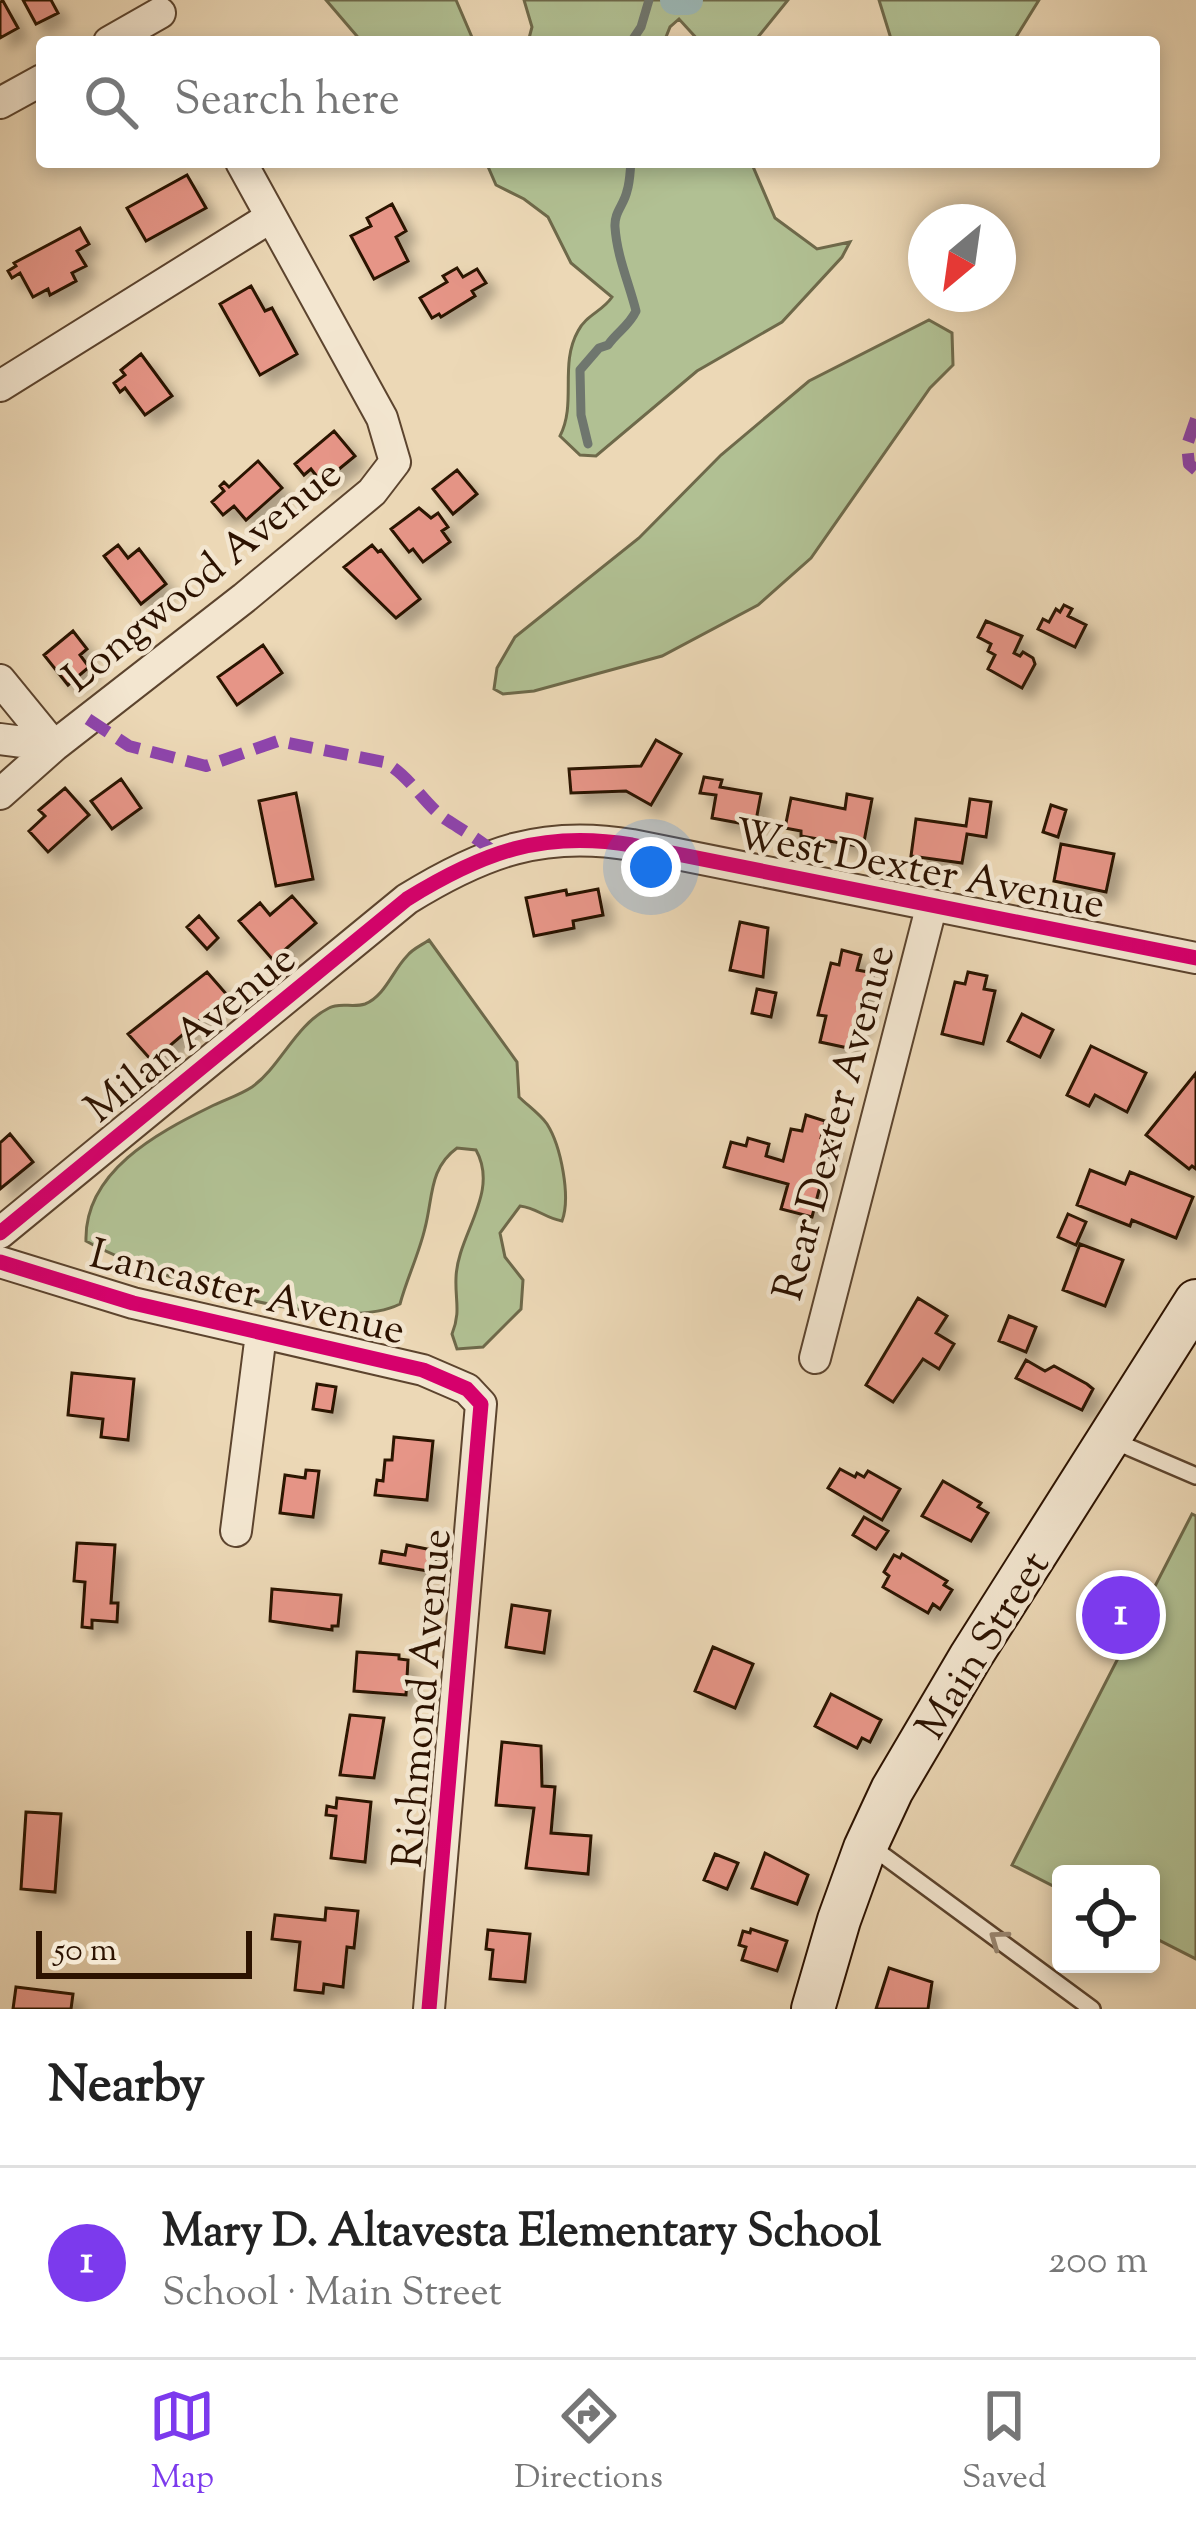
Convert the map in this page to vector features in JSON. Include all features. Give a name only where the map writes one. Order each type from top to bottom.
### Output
[{"type":"main road","name":"Main Street","points":[[813,2009],[867,1843],[911,1755],[1196,1301]]},
{"type":"street","points":[[117,36],[156,6],[173,36]]},
{"type":"street","points":[[0,104],[36,83]]},
{"type":"street","points":[[0,386],[271,217],[244,168]]},
{"type":"street","name":"Longwood Avenue","points":[[0,794],[372,492],[395,462],[382,418],[271,217]]},
{"type":"street","points":[[0,680],[54,746]]},
{"type":"street","points":[[0,739],[54,746]]},
{"type":"street","name":"West Dexter Avenue","points":[[424,888],[504,850],[541,841],[595,841],[1196,958]]},
{"type":"street","name":"Milan Avenue","points":[[0,1233],[424,888]]},
{"type":"street","name":"Rear Dexter Avenue","points":[[815,1358],[931,908]]},
{"type":"street","name":"Lancaster Avenue","points":[[0,1262],[134,1303],[423,1370],[475,1396]]},
{"type":"street","points":[[236,1531],[261,1334]]},
{"type":"street","name":"Richmond Avenue","points":[[428,2009],[482,1413],[475,1396]]},
{"type":"lane","points":[[1110,1438],[1196,1476]]},
{"type":"lane","points":[[867,1843],[1092,2009]]},
{"type":"green space","points":[[326,0],[456,0],[471,36],[357,36]]},
{"type":"green space","points":[[524,0],[788,0],[759,36],[695,36],[679,19],[666,36],[530,36],[532,27]]},
{"type":"green space","points":[[879,0],[1039,0],[1017,36],[890,36]]},
{"type":"green space","points":[[489,168],[754,168],[775,218],[817,249],[850,242],[842,257],[782,322],[697,371],[596,456],[580,455],[560,436],[572,344],[581,326],[612,297],[571,263],[548,217],[496,185]]},
{"type":"green space","points":[[929,320],[952,333],[953,365],[930,388],[811,558],[758,605],[662,656],[534,691],[503,694],[494,689],[497,668],[515,637],[639,538],[721,455],[809,381]]},
{"type":"green space","points":[[429,940],[517,1062],[519,1097],[547,1124],[563,1172],[562,1221],[520,1206],[500,1233],[505,1257],[523,1280],[521,1309],[483,1347],[457,1349],[452,1334],[458,1262],[483,1182],[476,1150],[457,1148],[441,1165],[400,1304],[370,1312],[332,1313],[242,1298],[152,1270],[86,1241],[97,1195],[127,1158],[168,1129],[252,1087],[317,1015],[333,1006],[372,1000],[409,954]]},
{"type":"green space","points":[[1192,1514],[1196,1516],[1196,1959],[1160,1941],[1160,1865],[1052,1865],[1052,1885],[1012,1865]]},
{"type":"building","points":[[23,0],[51,0],[58,13],[36,24]]},
{"type":"building","points":[[0,2],[18,28],[0,38]]},
{"type":"building","points":[[187,175],[206,208],[146,241],[127,208]]},
{"type":"building","points":[[392,204],[406,231],[396,237],[408,261],[374,279],[351,236],[371,226],[367,218]]},
{"type":"building","points":[[80,228],[89,244],[77,251],[86,266],[72,273],[76,281],[50,295],[48,289],[33,297],[20,273],[12,278],[8,271],[14,263]]},
{"type":"building","points":[[457,268],[463,277],[477,269],[486,283],[472,291],[475,296],[432,318],[420,298],[447,282],[443,276]]},
{"type":"building","points":[[251,286],[265,311],[272,308],[297,354],[260,375],[220,304]]},
{"type":"building","points":[[141,354],[172,396],[145,415],[125,388],[120,392],[114,383],[125,375],[121,370]]},
{"type":"building","points":[[334,431],[355,456],[322,483],[311,469],[304,475],[295,464]]},
{"type":"building","points":[[258,461],[282,488],[246,520],[234,506],[223,515],[212,502],[224,491],[220,486],[224,482],[229,487]]},
{"type":"building","points":[[457,470],[477,494],[453,514],[433,489]]},
{"type":"building","points":[[419,508],[431,518],[438,513],[448,527],[442,531],[450,542],[423,562],[391,529]]},
{"type":"building","points":[[118,545],[128,558],[139,549],[166,584],[141,604],[104,556]]},
{"type":"building","points":[[372,545],[420,599],[396,618],[344,567]]},
{"type":"building","points":[[1064,605],[1072,609],[1068,616],[1086,625],[1075,647],[1038,629],[1043,619],[1049,622]]},
{"type":"building","points":[[986,621],[1022,636],[1014,653],[1020,656],[1023,652],[1035,664],[1022,688],[988,669],[995,655],[988,651],[991,644],[978,637]]},
{"type":"building","points":[[73,631],[87,649],[80,655],[89,667],[68,685],[44,655]]},
{"type":"building","points":[[263,645],[282,673],[237,705],[218,677]]},
{"type":"building","points":[[656,740],[681,754],[651,805],[626,791],[571,793],[569,769],[641,766]]},
{"type":"building","points":[[704,777],[722,780],[720,787],[761,794],[755,826],[712,818],[716,795],[700,793]]},
{"type":"building","points":[[121,779],[141,808],[112,829],[91,801]]},
{"type":"building","points":[[65,788],[89,815],[48,852],[29,831],[45,816],[39,810]]},
{"type":"building","points":[[296,793],[313,879],[276,886],[259,801]]},
{"type":"building","points":[[847,794],[872,799],[863,847],[801,836],[801,831],[785,828],[791,798],[845,809]]},
{"type":"building","points":[[970,799],[991,802],[986,837],[967,834],[962,863],[911,856],[916,819],[966,826]]},
{"type":"building","points":[[1051,805],[1066,810],[1058,837],[1043,832]]},
{"type":"building","points":[[1061,844],[1114,854],[1106,892],[1054,881]]},
{"type":"building","points":[[598,889],[603,915],[573,921],[574,928],[534,936],[526,898]]},
{"type":"building","points":[[292,896],[316,923],[273,960],[239,921],[260,903],[270,915]]},
{"type":"building","points":[[199,916],[218,938],[207,949],[187,927]]},
{"type":"building","points":[[740,922],[768,928],[763,977],[730,970]]},
{"type":"building","points":[[842,950],[861,955],[857,970],[874,973],[861,1025],[854,1023],[848,1048],[820,1042],[826,1016],[818,1015],[831,963],[839,965]]},
{"type":"building","points":[[207,972],[228,996],[152,1061],[128,1034]]},
{"type":"building","points":[[968,972],[987,976],[984,989],[995,991],[983,1044],[942,1034],[955,982],[965,984]]},
{"type":"building","points":[[757,989],[776,993],[771,1017],[752,1013]]},
{"type":"building","points":[[1022,1014],[1053,1030],[1040,1057],[1008,1041]]},
{"type":"building","points":[[1091,1046],[1146,1073],[1127,1112],[1095,1095],[1089,1106],[1067,1095]]},
{"type":"building","points":[[1196,1073],[1196,1169],[1189,1169],[1146,1135]]},
{"type":"building","points":[[806,1115],[825,1121],[821,1138],[832,1141],[812,1217],[781,1209],[788,1184],[724,1167],[731,1142],[746,1146],[748,1138],[769,1144],[766,1156],[783,1161],[791,1129],[802,1131]]},
{"type":"building","points":[[10,1134],[33,1162],[0,1189],[0,1143]]},
{"type":"building","points":[[1090,1170],[1125,1184],[1130,1172],[1193,1197],[1176,1238],[1077,1205]]},
{"type":"building","points":[[1068,1214],[1086,1222],[1076,1245],[1058,1237]]},
{"type":"building","points":[[1080,1244],[1123,1260],[1105,1306],[1063,1290]]},
{"type":"building","points":[[918,1298],[947,1316],[936,1333],[954,1344],[939,1369],[923,1359],[893,1402],[866,1385]]},
{"type":"building","points":[[1009,1316],[1036,1327],[1026,1352],[999,1341]]},
{"type":"building","points":[[1026,1360],[1045,1371],[1054,1366],[1093,1389],[1082,1410],[1016,1378]]},
{"type":"building","points":[[72,1373],[134,1379],[128,1440],[101,1437],[103,1419],[68,1415]]},
{"type":"building","points":[[317,1384],[336,1387],[332,1412],[313,1409]]},
{"type":"building","points":[[394,1437],[433,1441],[427,1500],[375,1495],[377,1480],[383,1481],[385,1460],[392,1460]]},
{"type":"building","points":[[840,1469],[855,1477],[857,1473],[864,1477],[868,1471],[900,1489],[882,1520],[828,1488]]},
{"type":"building","points":[[306,1470],[319,1471],[313,1517],[280,1513],[285,1475],[305,1478]]},
{"type":"building","points":[[943,1481],[981,1503],[978,1507],[988,1513],[971,1541],[922,1516]]},
{"type":"building","points":[[864,1517],[888,1531],[876,1549],[853,1535]]},
{"type":"building","points":[[77,1543],[115,1545],[111,1603],[118,1603],[117,1622],[92,1620],[92,1628],[82,1627],[85,1582],[74,1581]]},
{"type":"building","points":[[407,1545],[437,1551],[434,1572],[380,1563],[382,1551],[405,1555]]},
{"type":"building","points":[[902,1554],[947,1581],[944,1585],[952,1590],[940,1609],[933,1604],[928,1613],[883,1587],[889,1576],[884,1572],[894,1555],[900,1558]]},
{"type":"building","points":[[272,1589],[341,1595],[338,1626],[332,1630],[270,1621]]},
{"type":"building","points":[[512,1605],[550,1611],[544,1653],[506,1647]]},
{"type":"building","points":[[713,1647],[753,1664],[735,1708],[695,1691]]},
{"type":"building","points":[[357,1652],[408,1660],[406,1695],[354,1691]]},
{"type":"building","points":[[831,1694],[881,1720],[870,1742],[862,1738],[857,1748],[815,1726]]},
{"type":"building","points":[[350,1715],[384,1718],[374,1778],[340,1775]]},
{"type":"building","points":[[502,1742],[541,1746],[542,1786],[555,1787],[551,1833],[591,1836],[588,1874],[526,1868],[534,1808],[496,1805]]},
{"type":"building","points":[[337,1798],[371,1802],[365,1862],[331,1858],[336,1816],[326,1815],[327,1806],[336,1808]]},
{"type":"building","points":[[26,1812],[61,1814],[55,1892],[21,1889]]},
{"type":"building","points":[[765,1853],[808,1875],[797,1904],[752,1888]]},
{"type":"building","points":[[715,1854],[738,1863],[727,1889],[704,1880]]},
{"type":"building","points":[[326,1908],[358,1911],[354,1948],[347,1947],[343,1987],[324,1984],[323,1993],[295,1990],[300,1942],[272,1939],[275,1915],[325,1920]]},
{"type":"building","points":[[751,1929],[787,1941],[777,1971],[742,1960],[743,1931],[750,1933]]},
{"type":"building","points":[[488,1930],[530,1934],[525,1982],[490,1979],[493,1950],[486,1949]]},
{"type":"building","points":[[889,1968],[932,1982],[928,2009],[876,2009]]},
{"type":"building","points":[[16,1987],[73,1994],[71,2009],[13,2009]]},
{"type":"waterway","points":[[635,36],[649,0]]},
{"type":"waterway","points":[[675,0],[688,0]]},
{"type":"waterway","points":[[588,444],[581,415],[580,370],[636,311],[615,227],[630,168]]},
{"type":"marked path","points":[[1196,419],[1187,445],[1189,464],[1196,470]]},
{"type":"marked path","points":[[88,719],[129,746],[206,766],[278,741],[384,762],[438,813],[495,853]]},
{"type":"cycle path","points":[[0,1233],[407,899],[462,869],[515,849],[570,840],[632,845],[1196,958]]},
{"type":"cycle path","points":[[0,1262],[133,1303],[423,1370],[467,1389],[481,1404],[429,2009]]},
{"type":"place","name":"Mary D. Altavesta Elementary School","points":[[1121,1615]]}]
